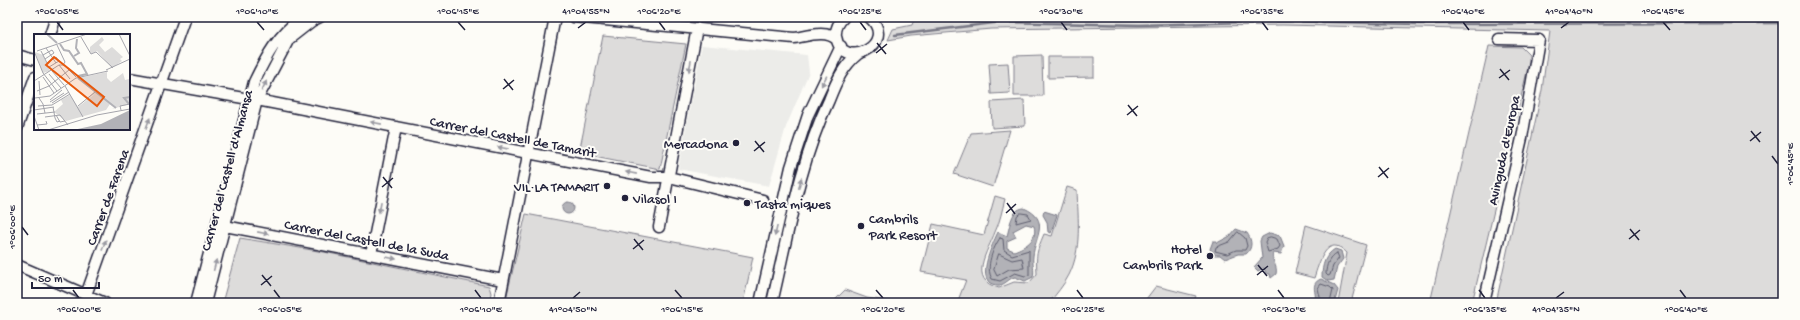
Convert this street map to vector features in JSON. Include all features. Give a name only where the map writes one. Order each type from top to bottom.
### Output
[{"type":"street","points":[[50,34],[56,17]]},
{"type":"street","name":"Carrer de Farena","points":[[86,295],[186,17]]},
{"type":"street","name":"Carrer del Castell d'Almansa","points":[[205,303],[225,226],[253,99],[254,82],[269,50],[292,25],[302,17]]},
{"type":"street","name":"Carrer del Castell d'Almansa","points":[[196,303],[253,99],[289,39],[312,20],[320,17]]},
{"type":"street","points":[[499,303],[555,17]]},
{"type":"street","points":[[573,17],[794,38],[816,35],[833,35],[848,52],[858,54]]},
{"type":"street","points":[[772,303],[810,145],[819,120],[836,82],[847,64],[858,54],[867,51],[874,45],[877,36],[878,22],[869,17]]},
{"type":"street","points":[[816,35],[843,18]]},
{"type":"street","points":[[760,303],[791,167],[808,115],[839,43],[836,31],[843,18]]},
{"type":"street","points":[[659,227],[697,28]]},
{"type":"street","name":"Avinguda d'Europa","points":[[1484,303],[1522,138],[1538,40],[1499,39]]},
{"type":"street","points":[[17,55],[34,60]]},
{"type":"street","name":"Carrer del Castell de Tamarit","points":[[130,78],[253,99],[651,177],[669,177],[762,200]]},
{"type":"street","points":[[17,128],[34,80]]},
{"type":"street","points":[[371,254],[396,127]]},
{"type":"street","name":"Carrer del Castell de la Suda","points":[[225,226],[503,280]]},
{"type":"street","points":[[17,265],[105,303]]},
{"type":"shaded area","points":[[915,17],[1783,17],[1783,303],[1496,303],[1542,90],[1550,31],[1283,25],[991,29],[911,36],[888,40],[893,29],[912,25]]},
{"type":"shaded area","points":[[603,36],[686,44],[660,169],[579,153]]},
{"type":"shaded area","name":"Mercadona","points":[[702,45],[807,55],[809,72],[786,127],[769,186],[678,169]]},
{"type":"shaded area","points":[[1489,46],[1521,47],[1529,55],[1529,63],[1472,303],[1430,303]]},
{"type":"shaded area","points":[[1042,55],[1043,96],[1014,96],[1014,56]]},
{"type":"shaded area","points":[[1048,57],[1094,57],[1094,77],[1048,78]]},
{"type":"shaded area","points":[[1008,63],[1010,93],[991,94],[989,64]]},
{"type":"shaded area","points":[[1024,100],[1025,126],[992,128],[991,102]]},
{"type":"shaded area","points":[[1010,130],[993,187],[954,174],[971,133]]},
{"type":"shaded area","points":[[1067,187],[1077,190],[1078,244],[1069,275],[1049,303],[957,303],[966,280],[921,272],[933,224],[984,235],[995,196],[1005,199],[998,224],[982,264],[984,279],[989,284],[999,288],[1014,282],[1029,283],[1037,274],[1037,254],[1041,240],[1044,234],[1052,236]]},
{"type":"shaded area","points":[[526,214],[753,257],[743,303],[505,303]]},
{"type":"shaded area","points":[[1306,225],[1366,245],[1351,303],[1338,303],[1347,253],[1340,247],[1334,246],[1325,252],[1318,265],[1314,278],[1295,273]]},
{"type":"shaded area","points":[[240,238],[324,252],[489,286],[491,293],[489,303],[222,303]]},
{"type":"shaded area","points":[[1156,286],[1196,296],[1193,303],[1143,303]]},
{"type":"shaded area","points":[[845,290],[867,298],[903,303],[832,303]]},
{"type":"water","points":[[566,202],[570,202],[574,208],[570,214],[566,214],[562,210],[562,206]]},
{"type":"water","points":[[1024,208],[1032,213],[1037,218],[1039,223],[1033,256],[1033,277],[1025,281],[1015,277],[1001,285],[991,283],[987,279],[986,263],[992,245],[998,232],[1007,236],[1012,219],[1016,211]],"holes":[[[1026,224],[1034,226],[1035,231],[1030,242],[1014,251],[1007,248],[1007,241],[1016,237],[1013,231]]]},
{"type":"water","points":[[1044,211],[1057,215],[1051,233],[1048,232],[1047,222],[1043,215]]},
{"type":"water","points":[[1236,229],[1247,233],[1249,236],[1251,247],[1248,252],[1246,254],[1238,254],[1225,259],[1220,255],[1214,255],[1210,249],[1213,241],[1217,241],[1217,243],[1230,236]]},
{"type":"water","points":[[1270,233],[1280,236],[1284,246],[1281,254],[1273,253],[1276,274],[1271,278],[1270,274],[1266,274],[1264,268],[1258,271],[1254,267],[1262,258],[1260,241],[1262,237]]},
{"type":"water","points":[[1335,249],[1341,251],[1343,259],[1337,267],[1334,280],[1328,281],[1322,277],[1323,264],[1326,257]]},
{"type":"water","points":[[1321,279],[1334,285],[1338,290],[1335,301],[1330,303],[1314,303],[1314,287],[1317,281]]},
{"type":"waterway","points":[[895,35],[1002,22],[1139,25],[1282,21],[1419,24],[1783,23]]},
{"type":"place","name":"Mercadona","points":[[736,143]]},
{"type":"place","name":"VIL·LA TAMARIT","points":[[607,186]]},
{"type":"place","name":"Vilasol I","points":[[625,198]]},
{"type":"place","name":"Tasta miques","points":[[747,203]]},
{"type":"place","name":"Cambrils Park Resort","points":[[861,226]]},
{"type":"place","name":"Hotel Cambrils Park","points":[[1210,256]]}]
